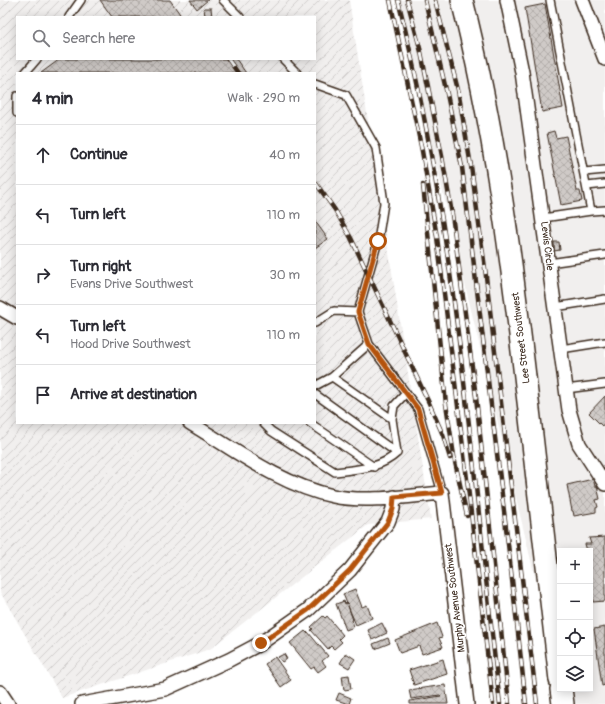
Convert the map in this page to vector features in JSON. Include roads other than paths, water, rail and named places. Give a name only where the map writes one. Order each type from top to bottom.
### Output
[{"type":"main road","name":"Lee Street Southwest","points":[[462,0],[484,100],[502,199],[517,306],[557,656]]},
{"type":"main road","points":[[561,692],[563,704]]},
{"type":"street","name":"Lewis Circle","points":[[507,0],[522,72],[569,410],[579,444],[605,484]]},
{"type":"street","points":[[582,0],[605,59]]},
{"type":"street","points":[[0,308],[16,317]]},
{"type":"street","points":[[192,424],[276,475],[311,490],[334,496],[359,499],[442,493]]},
{"type":"street","name":"Murphy Avenue Southwest","points":[[442,493],[467,704]]},
{"type":"street","points":[[82,704],[166,689],[229,660],[261,643],[308,610],[350,570],[388,522],[393,509],[394,497]]},
{"type":"street","points":[[0,692],[8,704]]},
{"type":"lane","points":[[69,16],[81,0]]},
{"type":"lane","points":[[223,0],[239,16]]},
{"type":"lane","points":[[550,0],[592,211]]},
{"type":"lane","points":[[26,72],[36,60]]},
{"type":"lane","points":[[284,60],[296,72]]},
{"type":"lane","points":[[316,84],[346,95],[376,148],[384,203],[378,241],[358,312],[369,344],[418,409],[442,493]]},
{"type":"lane","points":[[584,172],[605,170]]},
{"type":"lane","points":[[587,186],[605,184]]},
{"type":"lane","points":[[543,218],[605,210]]},
{"type":"lane","points":[[549,263],[605,255]]},
{"type":"lane","points":[[554,307],[605,299]]},
{"type":"lane","points":[[316,322],[334,310],[358,312]]},
{"type":"lane","points":[[561,349],[605,342]]},
{"type":"lane","points":[[316,385],[332,377],[369,344]]},
{"type":"lane","points":[[332,377],[392,419]]},
{"type":"lane","points":[[566,390],[605,384]]},
{"type":"lane","points":[[397,453],[392,419],[394,406],[406,393]]},
{"type":"lane","points":[[316,395],[397,453]]},
{"type":"lane","points":[[263,424],[271,431],[335,472],[374,467],[390,460],[397,453]]},
{"type":"lane","points":[[311,424],[374,467]]},
{"type":"railway","points":[[390,0],[422,151],[437,237],[493,704]]},
{"type":"railway","points":[[398,0],[418,87],[448,262],[471,439],[500,704]]},
{"type":"railway","points":[[407,0],[421,52],[452,214],[476,397],[509,704]]},
{"type":"railway","points":[[425,0],[462,167],[526,704]]},
{"type":"railway","points":[[435,0],[458,90],[471,166],[485,268],[537,704]]},
{"type":"railway","points":[[229,60],[237,72]]},
{"type":"railway","points":[[316,183],[335,210],[351,238],[429,403],[443,435],[450,458]]},
{"type":"railway","points":[[423,185],[446,404],[455,462],[467,516]]}]
